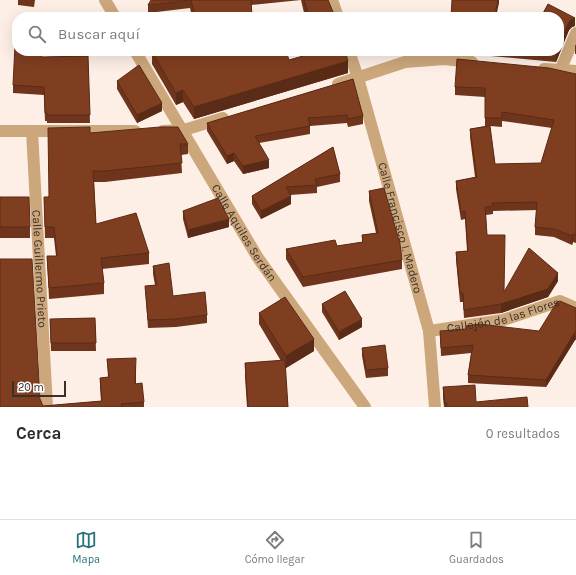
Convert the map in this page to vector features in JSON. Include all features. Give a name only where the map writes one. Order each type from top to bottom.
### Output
[{"type":"street","points":[[104,0],[112,12]]},
{"type":"street","points":[[332,0],[336,12]]},
{"type":"street","points":[[560,70],[576,33]]},
{"type":"street","name":"Calle Aquiles Serdán","points":[[138,56],[184,130],[258,258],[365,407]]},
{"type":"street","name":"Calle Francisco I. Madero","points":[[351,56],[429,331],[435,407]]},
{"type":"street","points":[[324,88],[405,62],[444,59],[483,63]]},
{"type":"street","points":[[529,67],[576,71]]},
{"type":"street","points":[[0,131],[184,130],[233,115]]},
{"type":"street","name":"Calle Guillermo Prieto","points":[[32,131],[47,407]]},
{"type":"street","name":"Callejón de las Flores","points":[[429,331],[502,320],[560,301],[576,308]]},
{"type":"building","points":[[151,0],[190,0],[148,5]]},
{"type":"building","points":[[191,0],[251,0],[252,12],[194,12]]},
{"type":"building","points":[[304,0],[328,0],[333,12],[308,12]]},
{"type":"building","points":[[452,0],[498,0],[496,12],[451,12]]},
{"type":"building","points":[[548,4],[563,12],[544,12]]},
{"type":"building","points":[[564,12],[575,18],[569,22],[564,34]]},
{"type":"building","points":[[14,56],[88,56],[90,115],[47,115],[47,113],[45,113],[44,87],[13,85]]},
{"type":"building","points":[[154,56],[288,56],[289,60],[303,56],[346,56],[348,61],[194,107],[183,90],[176,93]]},
{"type":"building","points":[[457,59],[549,68],[576,74],[576,235],[573,234],[572,236],[554,229],[535,227],[537,202],[492,203],[493,206],[485,207],[487,235],[505,235],[504,292],[529,248],[558,273],[548,289],[501,304],[464,310],[463,293],[460,293],[456,252],[468,251],[465,211],[461,212],[456,181],[477,177],[470,129],[490,126],[495,164],[541,163],[554,120],[502,112],[502,118],[485,118],[485,88],[455,87]]},
{"type":"building","points":[[139,65],[162,103],[137,115],[117,81]]},
{"type":"building","points":[[353,79],[363,116],[348,119],[347,115],[308,118],[310,126],[255,136],[269,160],[243,166],[234,153],[227,156],[207,123]]},
{"type":"building","points":[[90,127],[90,133],[160,127],[178,127],[188,144],[180,144],[182,163],[93,171],[96,224],[136,213],[149,253],[101,258],[104,283],[49,288],[47,256],[57,256],[54,227],[45,227],[44,197],[49,197],[48,128]]},
{"type":"building","points":[[333,147],[340,174],[315,179],[317,185],[286,187],[291,196],[261,211],[252,196]]},
{"type":"building","points":[[384,188],[400,244],[402,260],[303,277],[286,249],[335,240],[337,246],[363,242],[362,235],[378,233],[369,191]]},
{"type":"building","points":[[0,197],[29,197],[30,227],[0,227]]},
{"type":"building","points":[[218,198],[229,219],[188,230],[183,211]]},
{"type":"building","points":[[0,259],[32,259],[40,399],[43,406],[102,401],[100,378],[109,377],[107,359],[136,358],[135,384],[142,383],[144,402],[121,404],[122,407],[0,407]]},
{"type":"building","points":[[169,263],[173,296],[205,292],[207,315],[176,319],[148,320],[145,286],[157,285],[153,266]]},
{"type":"building","points":[[345,291],[362,319],[339,332],[322,304]]},
{"type":"building","points":[[285,297],[314,339],[286,356],[259,313]]},
{"type":"building","points":[[560,301],[576,308],[576,333],[575,332],[546,380],[468,375],[473,345],[441,348],[440,331],[466,329],[466,326],[479,324],[539,331],[557,302]]},
{"type":"building","points":[[95,318],[96,343],[51,343],[50,319]]},
{"type":"building","points":[[385,345],[388,368],[366,370],[362,348]]},
{"type":"building","points":[[285,360],[288,407],[248,407],[245,363]]},
{"type":"building","points":[[475,385],[476,402],[527,397],[528,407],[447,407],[443,387]]}]
